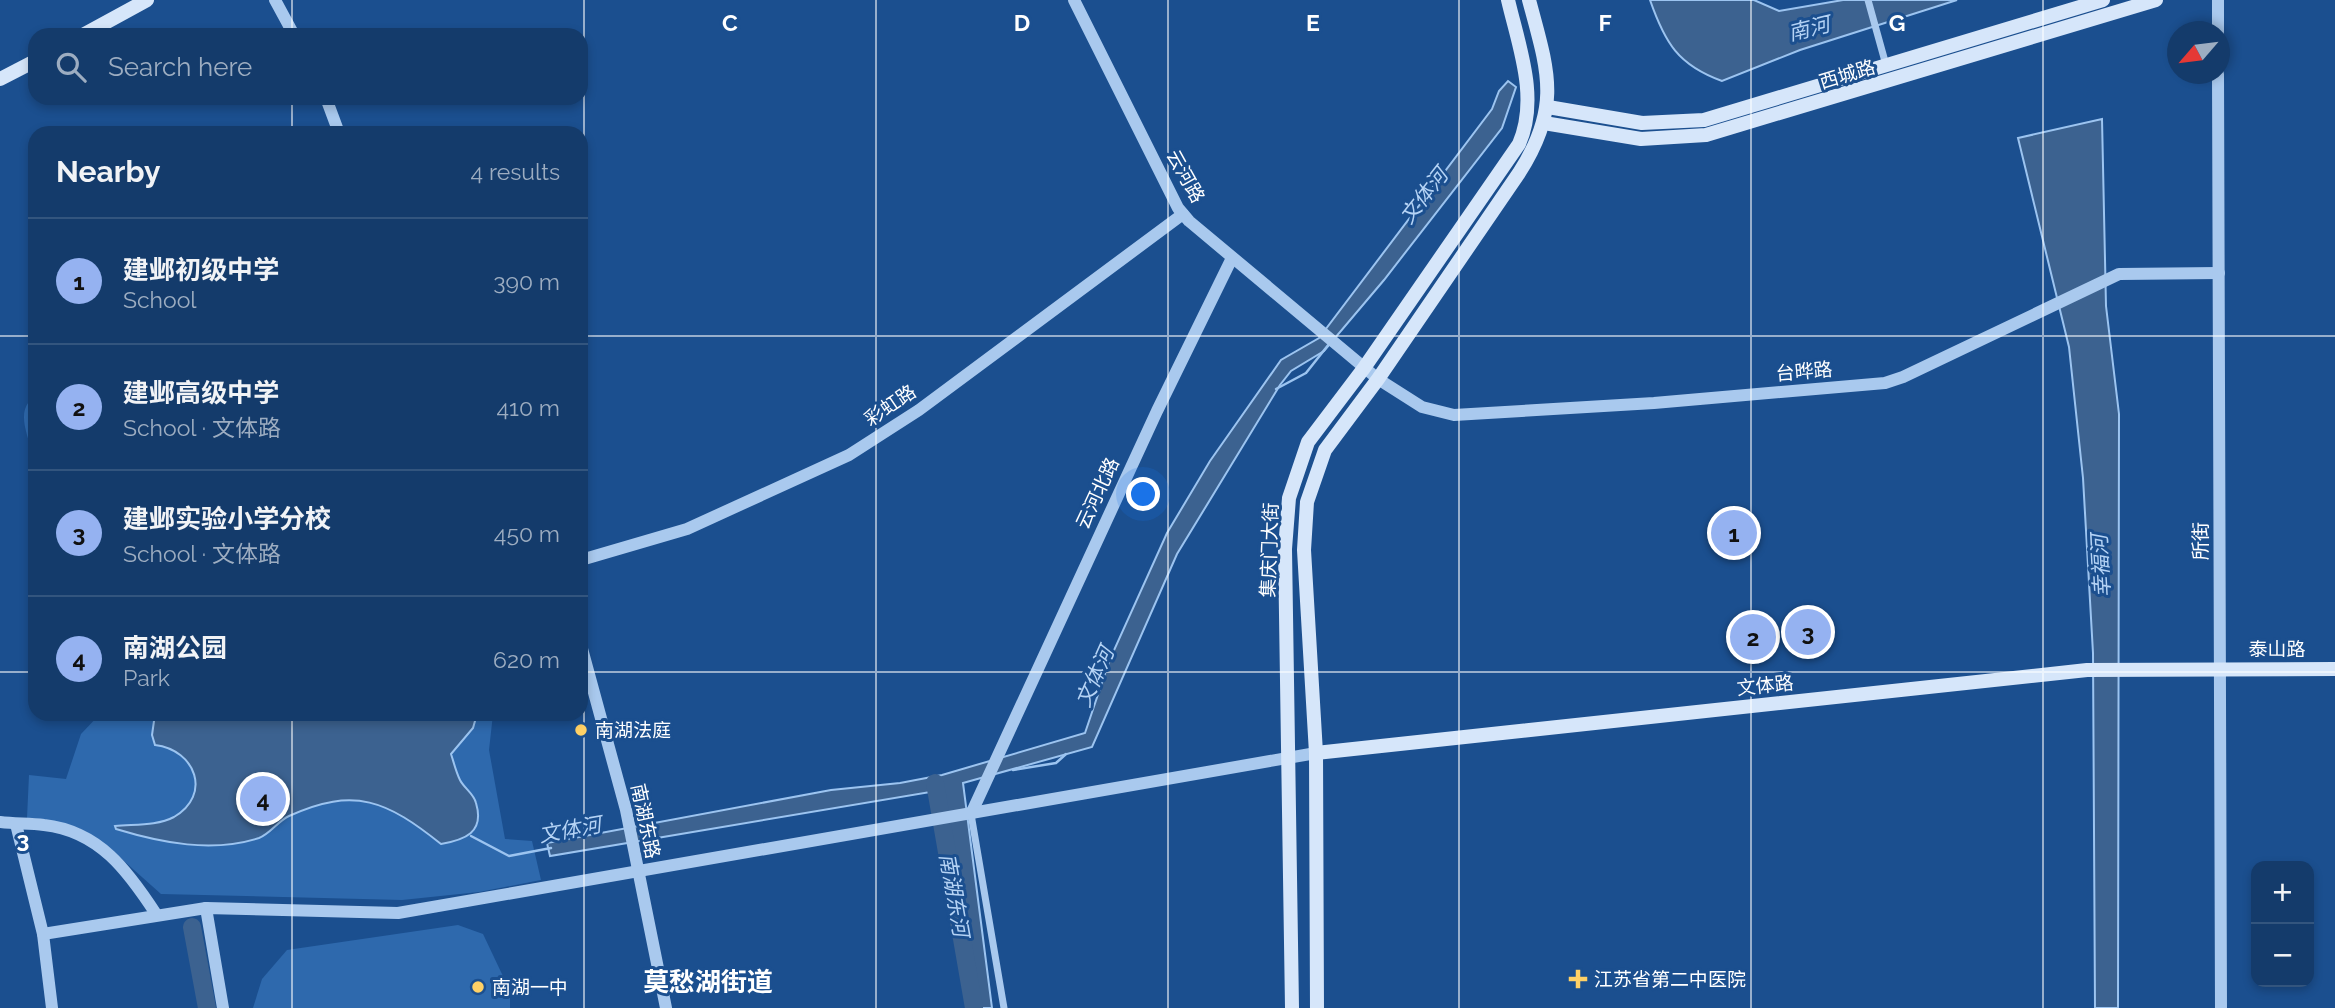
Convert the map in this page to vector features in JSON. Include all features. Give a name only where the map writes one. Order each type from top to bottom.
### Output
[{"type":"main road","points":[[96,28],[147,0]]},
{"type":"main road","name":"集庆门大街","points":[[1292,1008],[1285,549],[1289,498],[1308,442],[1364,368],[1519,144],[1529,114],[1528,89],[1508,0]]},
{"type":"main road","name":"西城路","points":[[1548,107],[1642,123],[1704,120],[2103,0]]},
{"type":"main road","name":"西城路","points":[[1544,123],[1641,139],[1706,135],[2156,0]]},
{"type":"main road","name":"集庆门大街","points":[[1317,1008],[1316,753],[1304,550],[1307,502],[1325,450],[1378,379],[1519,173],[1544,123],[1548,107],[1548,70],[1531,6]]},
{"type":"main road","points":[[0,79],[28,65]]},
{"type":"main road","name":"文体路","points":[[1316,753],[2091,670],[2219,668]]},
{"type":"main road","name":"泰山路","points":[[2219,668],[2335,669]]},
{"type":"street","points":[[275,0],[291,28]]},
{"type":"street","name":"云河路","points":[[1074,0],[1183,214],[1344,352]]},
{"type":"street","points":[[1868,0],[1886,66]]},
{"type":"street","points":[[2218,0],[2218,21]]},
{"type":"street","name":"所街","points":[[2218,84],[2221,1008]]},
{"type":"street","points":[[329,105],[336,126]]},
{"type":"street","name":"彩虹路","points":[[588,558],[687,530],[849,455],[919,410],[1183,214]]},
{"type":"street","name":"云河北路","points":[[968,814],[1232,258]]},
{"type":"street","name":"台晔路","points":[[1344,352],[1378,379],[1422,407],[1454,415],[1641,404],[1885,383],[1903,377],[2119,274],[2219,273]]},
{"type":"street","name":"南湖东路","points":[[588,671],[626,810],[666,1008]]},
{"type":"street","points":[[43,934],[206,908],[398,913],[1316,753]]},
{"type":"street","points":[[968,814],[1004,1008]]},
{"type":"street","points":[[0,822],[43,825],[74,831],[106,850],[130,874],[156,914]]},
{"type":"street","points":[[16,824],[43,934],[52,1008]]},
{"type":"street","points":[[206,908],[223,1008]]},
{"type":"shaded area","points":[[28,402],[28,438],[24,417]]},
{"type":"shaded area","points":[[93,721],[492,721],[489,750],[505,839],[532,841],[541,880],[479,892],[402,900],[161,894],[106,845],[79,828],[27,818],[29,775],[66,779],[81,734]]},
{"type":"shaded area","points":[[458,925],[483,934],[510,991],[510,1008],[253,1008],[262,979],[287,950]]},
{"type":"water","name":"南河","points":[[1650,0],[1754,0],[1779,11],[1843,0],[1957,0],[1800,50],[1722,81],[1694,68],[1675,51],[1661,29]]},
{"type":"water","points":[[1508,81],[1516,87],[1502,128],[1384,280],[1324,351],[1291,371],[1280,385],[1177,554],[1092,747],[963,783],[992,1008],[975,1008],[940,794],[936,791],[550,856],[547,843],[831,790],[900,783],[942,775],[1085,733],[1110,659],[1167,533],[1210,461],[1281,360],[1319,338],[1492,109],[1499,91]]},
{"type":"water","name":"幸福河","points":[[2102,119],[2106,306],[2119,414],[2118,1008],[2095,1008],[2093,653],[2083,478],[2069,347],[2018,138]]},
{"type":"water","points":[[154,721],[475,721],[473,728],[451,754],[460,780],[475,800],[478,821],[471,833],[465,837],[441,844],[387,808],[352,800],[312,807],[285,818],[259,838],[223,845],[169,842],[116,829],[115,826],[167,820],[186,808],[193,797],[194,775],[189,764],[181,755],[155,745],[152,735]]},
{"type":"waterway","name":"文体河","points":[[1276,389],[1306,373],[1329,344]]},
{"type":"waterway","name":"文体河","points":[[1013,770],[1056,763],[1066,754]]},
{"type":"waterway","name":"南湖东河","points":[[935,783],[974,1008]]},
{"type":"waterway","name":"文体河","points":[[471,836],[509,856],[551,848]]},
{"type":"waterway","points":[[192,927],[207,1008]]},
{"type":"place","name":"建邺初级中学","points":[[1734,533]]},
{"type":"place","name":"建邺实验小学分校","points":[[1808,632]]},
{"type":"place","name":"建邺高级中学","points":[[1753,637]]},
{"type":"place","name":"南湖法庭","points":[[581,730]]},
{"type":"place","name":"南湖公园","points":[[263,799]]},
{"type":"place","name":"江苏省第二中医院","points":[[1578,979]]},
{"type":"place","name":"南湖一中","points":[[478,987]]},
{"type":"district","name":"莫愁湖街道","points":[[708,982]]}]
